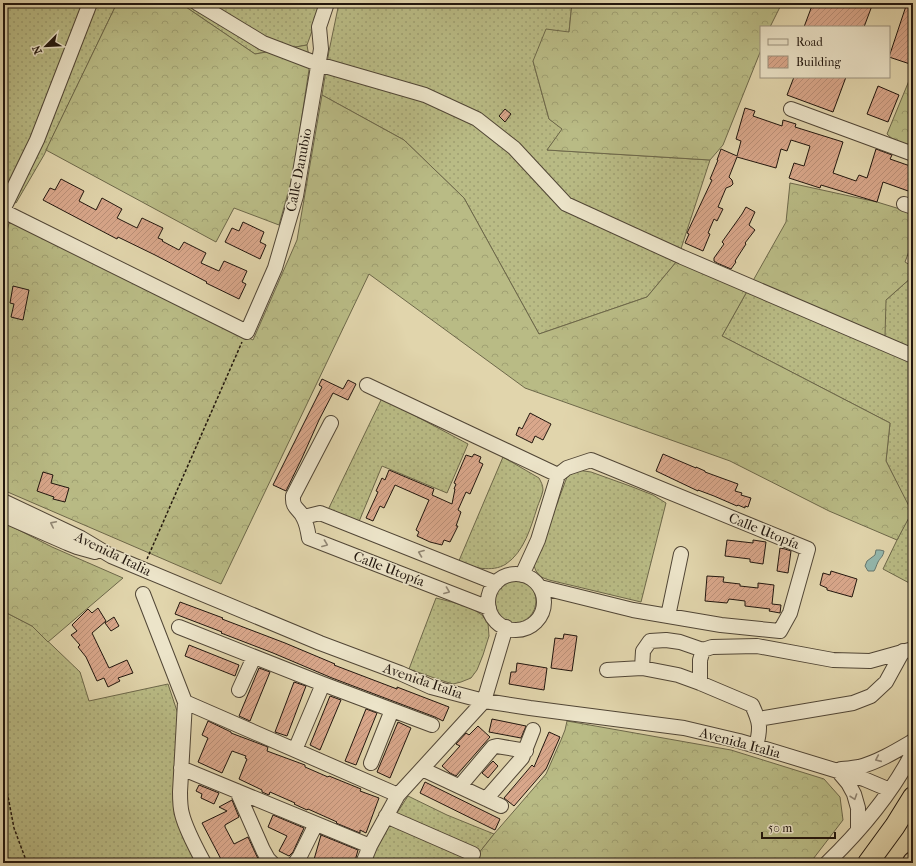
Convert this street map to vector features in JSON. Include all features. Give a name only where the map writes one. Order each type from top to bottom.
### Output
[{"type":"highway","points":[[868,863],[913,797]]},
{"type":"street","points":[[90,3],[37,140],[3,210],[247,332]]},
{"type":"street","points":[[197,3],[262,43],[318,64],[425,95],[477,119],[514,148],[566,204],[682,257],[913,356]]},
{"type":"street","name":"Calle Danubio","points":[[247,332],[275,268],[296,196],[321,49],[319,27],[327,3]]},
{"type":"street","points":[[790,109],[913,154]]},
{"type":"street","points":[[367,384],[558,475],[538,540],[522,575]]},
{"type":"street","name":"Calle Utopía","points":[[331,423],[293,496],[295,508],[304,517],[310,538],[489,608]]},
{"type":"street","name":"Calle Utopía","points":[[540,587],[633,610],[721,625],[780,631],[790,613],[808,549],[591,460],[567,468],[558,475]]},
{"type":"street","name":"Avenida Italia","points":[[3,501],[92,544],[111,556],[306,638],[400,673],[431,687],[484,700],[530,708],[684,728],[739,741],[836,770],[864,779],[890,790]]},
{"type":"street","name":"Calle Utopía","points":[[304,517],[320,513],[496,582]]},
{"type":"street","points":[[3,515],[77,547],[111,556]]},
{"type":"street","points":[[668,616],[681,554]]},
{"type":"street","points":[[508,575],[522,575],[534,580],[540,587],[544,605],[542,614],[536,622],[529,627],[520,630],[510,629],[502,626],[494,620],[488,602],[490,593],[496,582],[500,579],[508,575]]},
{"type":"street","points":[[143,594],[185,702],[180,792],[182,815],[204,863]]},
{"type":"street","points":[[363,863],[370,846],[398,795],[484,700],[506,627]]},
{"type":"street","points":[[179,628],[432,725]]},
{"type":"street","points":[[642,668],[643,651],[650,641],[666,640],[680,642],[703,650],[712,647],[757,646],[833,660],[870,661],[908,650]]},
{"type":"street","points":[[700,683],[700,660],[703,650]]},
{"type":"street","points":[[758,719],[853,703],[871,696],[886,682],[908,650]]},
{"type":"street","points":[[239,690],[254,657]]},
{"type":"street","points":[[607,670],[642,668],[678,675],[752,705],[758,719],[759,732],[756,746]]},
{"type":"street","points":[[295,750],[323,684]]},
{"type":"street","points":[[185,702],[398,795]]},
{"type":"street","points":[[371,763],[392,710]]},
{"type":"street","points":[[486,799],[522,758],[534,730]]},
{"type":"street","points":[[836,770],[860,767],[890,754],[913,741]]},
{"type":"street","points":[[460,786],[493,747],[497,746],[526,751]]},
{"type":"street","points":[[827,863],[876,811],[903,772],[913,752]]},
{"type":"street","points":[[181,768],[370,846]]},
{"type":"street","points":[[422,769],[501,806]]},
{"type":"street","points":[[836,770],[848,782],[854,794],[858,808],[858,830]]},
{"type":"street","points":[[236,791],[263,850],[272,863]]},
{"type":"street","points":[[386,816],[473,854]]},
{"type":"street","points":[[295,863],[316,824]]},
{"type":"path","points":[[142,569],[247,332]]},
{"type":"path","points":[[3,753],[5,758],[5,781],[14,828],[27,863]]},
{"type":"green space","points":[[3,3],[117,3],[44,155],[16,203],[3,196]]},
{"type":"green space","points":[[117,3],[180,3],[255,54],[307,45],[310,63],[293,175],[279,225],[234,208],[216,242],[46,150]]},
{"type":"green space","points":[[180,3],[322,3],[307,45],[255,54]]},
{"type":"green space","points":[[339,3],[572,3],[569,32],[533,61],[549,119],[563,129],[547,150],[710,160],[677,261],[647,297],[539,334],[464,198],[404,140],[322,95]]},
{"type":"green space","points":[[572,3],[782,3],[770,26],[760,26],[760,52],[723,145],[710,160],[547,150],[562,129],[549,119],[533,61],[546,29],[569,32]]},
{"type":"green space","points":[[913,71],[913,149],[898,144],[887,134]]},
{"type":"green space","points":[[322,95],[404,140],[464,198],[539,334],[647,297],[677,261],[750,286],[722,336],[890,423],[886,461],[912,512],[897,540],[829,511],[730,461],[525,388],[369,274],[221,584],[3,490],[3,247],[9,223],[20,225],[253,340],[297,240]]},
{"type":"green space","points":[[790,183],[877,202],[913,213],[913,241],[905,262],[913,267],[913,276],[886,300],[885,336],[750,286],[786,222]]},
{"type":"green space","points":[[913,276],[913,585],[883,569],[911,512],[886,461],[890,423],[722,336],[750,286],[886,300]]},
{"type":"green space","points":[[382,398],[468,444],[447,493],[382,466],[358,524],[327,512]]},
{"type":"green space","points":[[503,457],[539,478],[542,485],[542,494],[526,539],[518,553],[506,564],[500,567],[488,569],[458,563]]},
{"type":"green space","points":[[577,470],[591,472],[630,486],[653,495],[666,503],[641,602],[549,580],[541,577],[536,571],[534,566],[536,557],[567,477]]},
{"type":"green space","points":[[3,522],[52,547],[123,578],[48,642],[32,626],[3,611]]},
{"type":"green space","points":[[514,579],[526,583],[532,589],[536,601],[532,613],[526,619],[514,623],[502,619],[496,613],[492,601],[496,589],[502,583]]},
{"type":"green space","points":[[436,598],[473,609],[482,615],[488,623],[489,636],[477,670],[471,678],[453,684],[409,669]]},
{"type":"green space","points":[[3,611],[32,626],[80,672],[89,701],[168,684],[178,714],[185,829],[201,863],[3,863]]},
{"type":"green space","points":[[567,721],[731,750],[824,779],[840,797],[843,820],[810,863],[471,863],[546,774],[565,730]]},
{"type":"green space","points":[[408,796],[447,815],[494,834],[471,863],[371,863],[377,844]]},
{"type":"water","points":[[876,550],[884,551],[883,555],[874,571],[868,571],[865,566],[867,561],[875,555]]},
{"type":"building","points":[[813,3],[873,3],[864,26],[804,26]]},
{"type":"building","points":[[907,3],[913,3],[913,65],[890,57]]},
{"type":"building","points":[[794,78],[846,78],[833,112],[787,95]]},
{"type":"building","points":[[878,86],[899,95],[888,122],[867,114]]},
{"type":"building","points":[[745,108],[755,111],[753,116],[782,126],[783,120],[796,124],[795,127],[843,142],[833,173],[856,181],[859,175],[867,178],[876,149],[892,155],[890,159],[913,167],[913,185],[911,192],[883,182],[877,202],[821,185],[820,188],[789,178],[794,163],[804,166],[810,146],[791,140],[787,151],[781,149],[776,168],[737,157],[729,177],[733,184],[726,188],[718,207],[723,209],[717,221],[714,219],[703,251],[685,243],[689,234],[687,233],[712,180],[710,179],[721,149],[737,156],[741,141],[736,139]]},
{"type":"building","points":[[505,109],[511,114],[505,122],[499,116]]},
{"type":"building","points":[[61,179],[84,191],[79,201],[96,210],[102,198],[122,209],[117,218],[137,228],[142,218],[163,228],[158,238],[163,240],[162,241],[179,250],[184,242],[206,253],[201,263],[219,271],[224,261],[247,271],[242,282],[246,284],[239,299],[155,255],[118,237],[117,239],[43,200],[50,188],[55,190]]},
{"type":"building","points":[[746,207],[755,212],[749,225],[755,230],[745,243],[746,244],[731,269],[717,263],[714,261],[714,258],[724,244],[722,242]]},
{"type":"building","points":[[243,222],[264,232],[260,242],[266,245],[260,259],[225,242],[232,228],[239,231]]},
{"type":"building","points":[[13,286],[29,290],[23,320],[11,317],[14,304],[10,303]]},
{"type":"building","points":[[322,379],[343,389],[348,380],[356,384],[348,400],[333,393],[286,491],[273,485],[322,387],[319,385]]},
{"type":"building","points":[[530,413],[551,424],[543,440],[535,436],[532,443],[516,435],[519,427],[522,429]]},
{"type":"building","points":[[474,454],[481,457],[479,462],[483,464],[470,494],[466,492],[458,510],[461,512],[456,526],[458,526],[450,542],[444,540],[442,545],[430,542],[417,536],[419,532],[416,530],[429,500],[395,485],[384,508],[380,506],[373,521],[366,518],[378,492],[376,491],[382,478],[385,480],[389,470],[434,489],[432,495],[452,504],[456,484],[454,483],[466,455],[472,457]]},
{"type":"building","points":[[663,454],[738,484],[735,491],[742,493],[741,495],[751,498],[748,507],[745,506],[745,508],[738,505],[737,506],[698,491],[656,471]]},
{"type":"building","points":[[43,472],[53,475],[51,483],[69,488],[65,502],[53,499],[54,497],[37,491]]},
{"type":"building","points":[[727,540],[753,543],[753,540],[766,542],[763,564],[750,562],[750,559],[725,556]]},
{"type":"building","points":[[780,548],[791,551],[788,573],[777,571]]},
{"type":"building","points":[[831,571],[857,579],[852,597],[827,590],[827,588],[820,585],[823,573],[830,575]]},
{"type":"building","points":[[707,576],[724,577],[723,582],[740,584],[740,586],[758,588],[758,583],[774,585],[772,604],[781,605],[780,613],[769,611],[770,609],[745,606],[745,601],[729,599],[727,603],[705,601]]},
{"type":"building","points":[[180,602],[285,643],[335,664],[334,665],[449,707],[443,721],[332,678],[175,614]]},
{"type":"building","points":[[98,608],[106,621],[92,633],[109,668],[127,660],[133,673],[118,678],[120,681],[108,687],[104,678],[97,681],[86,657],[78,647],[80,645],[71,635],[77,631],[72,625],[88,609],[92,613]]},
{"type":"building","points":[[114,617],[119,626],[111,631],[105,623]]},
{"type":"building","points":[[564,634],[577,636],[572,671],[551,668],[555,638],[563,639]]},
{"type":"building","points":[[189,645],[239,665],[235,676],[185,656]]},
{"type":"building","points":[[517,663],[547,668],[544,690],[509,684],[511,672],[516,672]]},
{"type":"building","points":[[259,668],[270,672],[250,721],[239,716]]},
{"type":"building","points":[[294,682],[306,686],[287,736],[275,732]]},
{"type":"building","points":[[330,696],[341,700],[320,750],[310,745]]},
{"type":"building","points":[[366,709],[377,713],[356,765],[345,761]]},
{"type":"building","points":[[492,719],[526,726],[521,738],[489,732]]},
{"type":"building","points":[[208,721],[231,733],[268,747],[267,751],[305,765],[305,767],[361,789],[360,791],[379,798],[366,833],[360,830],[360,833],[336,823],[337,822],[308,809],[307,810],[270,792],[269,795],[239,779],[247,759],[245,758],[246,756],[232,751],[222,773],[198,762],[208,738],[202,735]]},
{"type":"building","points":[[398,722],[411,728],[390,778],[377,772]]},
{"type":"building","points":[[478,726],[490,737],[456,776],[450,773],[442,766],[460,746],[456,744],[466,733],[469,735]]},
{"type":"building","points":[[549,732],[560,737],[546,769],[514,806],[504,798],[532,765],[534,767]]},
{"type":"building","points":[[493,761],[498,766],[488,778],[482,773]]},
{"type":"building","points":[[425,782],[500,819],[495,830],[420,793]]},
{"type":"building","points":[[199,785],[219,793],[214,804],[201,798],[202,794],[196,791]]},
{"type":"building","points":[[232,800],[239,817],[225,825],[225,827],[234,844],[248,837],[260,863],[248,863],[246,858],[237,863],[223,863],[202,823],[227,811],[219,807]]},
{"type":"building","points":[[273,815],[304,828],[293,852],[289,856],[279,851],[287,836],[268,827]]},
{"type":"building","points":[[321,835],[358,850],[355,861],[349,859],[348,863],[332,858],[331,863],[313,863]]}]
